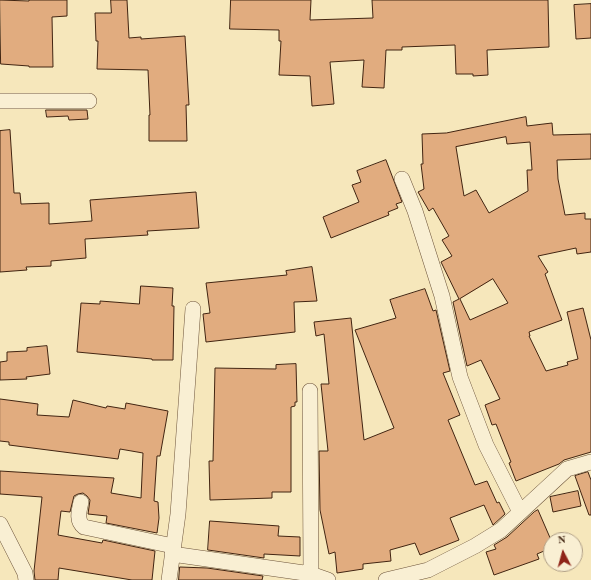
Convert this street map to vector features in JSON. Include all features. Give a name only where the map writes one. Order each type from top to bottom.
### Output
[{"type":"street","points":[[0,101],[89,101]]},
{"type":"street","points":[[402,179],[415,212],[442,296],[460,377],[486,445],[520,512]]},
{"type":"street","points":[[169,580],[178,514],[193,309]]},
{"type":"street","points":[[310,391],[311,574]]},
{"type":"street","points":[[386,580],[428,570],[475,546],[501,530],[567,470],[591,462]]},
{"type":"street","points":[[81,502],[78,517],[80,524],[84,527],[173,550],[311,574],[328,580]]},
{"type":"street","points":[[0,524],[25,573],[26,580]]},
{"type":"building","points":[[0,0],[67,0],[67,16],[52,17],[53,67],[29,67],[1,64]]},
{"type":"building","points":[[111,0],[127,0],[129,38],[141,37],[141,39],[185,36],[189,105],[186,105],[187,141],[149,141],[150,115],[148,70],[97,69],[98,41],[96,41],[95,13],[111,13]]},
{"type":"building","points":[[231,0],[311,0],[310,20],[373,18],[372,0],[548,0],[549,47],[487,50],[488,75],[473,76],[473,74],[456,74],[455,45],[402,47],[402,50],[386,50],[384,88],[362,87],[364,60],[330,62],[334,104],[312,106],[310,76],[279,75],[281,41],[279,41],[279,30],[230,29]]},
{"type":"building","points":[[591,4],[591,38],[576,39],[574,5]]},
{"type":"building","points":[[46,110],[87,110],[88,119],[69,120],[68,116],[47,117]]},
{"type":"building","points":[[526,117],[527,126],[552,123],[553,135],[591,134],[591,159],[557,160],[558,179],[565,215],[585,213],[585,219],[591,219],[591,252],[577,254],[576,248],[538,256],[548,272],[545,274],[562,320],[529,332],[529,336],[546,371],[568,365],[567,362],[578,359],[567,312],[583,308],[591,340],[591,452],[564,460],[559,464],[516,481],[509,463],[511,462],[496,424],[492,425],[485,405],[500,399],[481,360],[467,366],[453,302],[459,299],[441,262],[452,256],[442,240],[449,236],[433,208],[429,211],[418,192],[424,189],[421,164],[423,164],[422,134],[446,133]],"holes":[[[506,137],[507,144],[530,142],[532,170],[527,170],[528,191],[489,213],[476,190],[464,196],[456,147]],[[493,279],[508,303],[470,320],[460,299]]]},
{"type":"building","points":[[10,130],[14,193],[20,193],[21,204],[49,203],[49,224],[92,221],[90,200],[196,192],[199,228],[147,231],[148,235],[85,239],[86,258],[51,261],[51,266],[26,267],[27,270],[0,272],[0,131]]},
{"type":"building","points":[[386,160],[402,202],[396,204],[398,208],[388,212],[389,215],[331,238],[323,217],[359,202],[352,185],[361,182],[357,171]]},
{"type":"building","points":[[312,267],[317,301],[294,302],[295,332],[206,342],[203,314],[210,313],[206,283],[287,275],[286,271]]},
{"type":"building","points":[[141,286],[173,288],[173,360],[152,360],[77,352],[81,303],[100,304],[100,301],[139,304]]},
{"type":"building","points":[[425,289],[433,311],[436,310],[450,371],[443,373],[460,415],[448,420],[475,485],[487,481],[497,503],[499,502],[505,514],[493,525],[484,505],[450,518],[459,540],[420,555],[415,543],[390,550],[391,561],[363,564],[363,569],[337,573],[335,552],[329,554],[320,510],[319,451],[328,451],[321,384],[329,384],[324,334],[316,336],[314,322],[351,318],[364,440],[394,428],[355,330],[396,318],[390,300]]},
{"type":"building","points":[[47,346],[50,374],[26,377],[27,379],[0,380],[0,362],[7,361],[7,352],[27,351],[27,348]]},
{"type":"building","points":[[296,364],[297,402],[295,402],[295,406],[291,407],[291,492],[272,492],[272,498],[210,500],[209,461],[213,461],[215,368],[276,369],[276,365]]},
{"type":"building","points":[[0,399],[38,404],[37,415],[69,417],[73,400],[106,408],[107,406],[125,409],[126,403],[168,411],[160,456],[157,456],[154,501],[158,502],[159,518],[157,533],[106,523],[107,516],[88,514],[90,500],[83,493],[74,496],[70,512],[61,511],[58,535],[102,543],[103,540],[155,551],[152,580],[132,580],[59,568],[58,580],[35,580],[34,571],[42,497],[0,494],[0,471],[114,478],[111,493],[141,498],[143,453],[120,449],[118,459],[9,445],[9,442],[0,441]]},
{"type":"building","points":[[588,472],[591,480],[591,515],[589,515],[575,476]]},
{"type":"building","points":[[578,491],[581,506],[553,512],[550,497]]},
{"type":"building","points":[[538,510],[548,532],[543,532],[543,551],[537,554],[539,559],[494,575],[486,552],[496,549],[494,545],[507,537]]},
{"type":"building","points":[[210,521],[279,526],[278,536],[300,537],[300,556],[264,554],[264,558],[208,550]]},
{"type":"building","points":[[180,567],[207,568],[263,576],[262,580],[179,580]]}]
